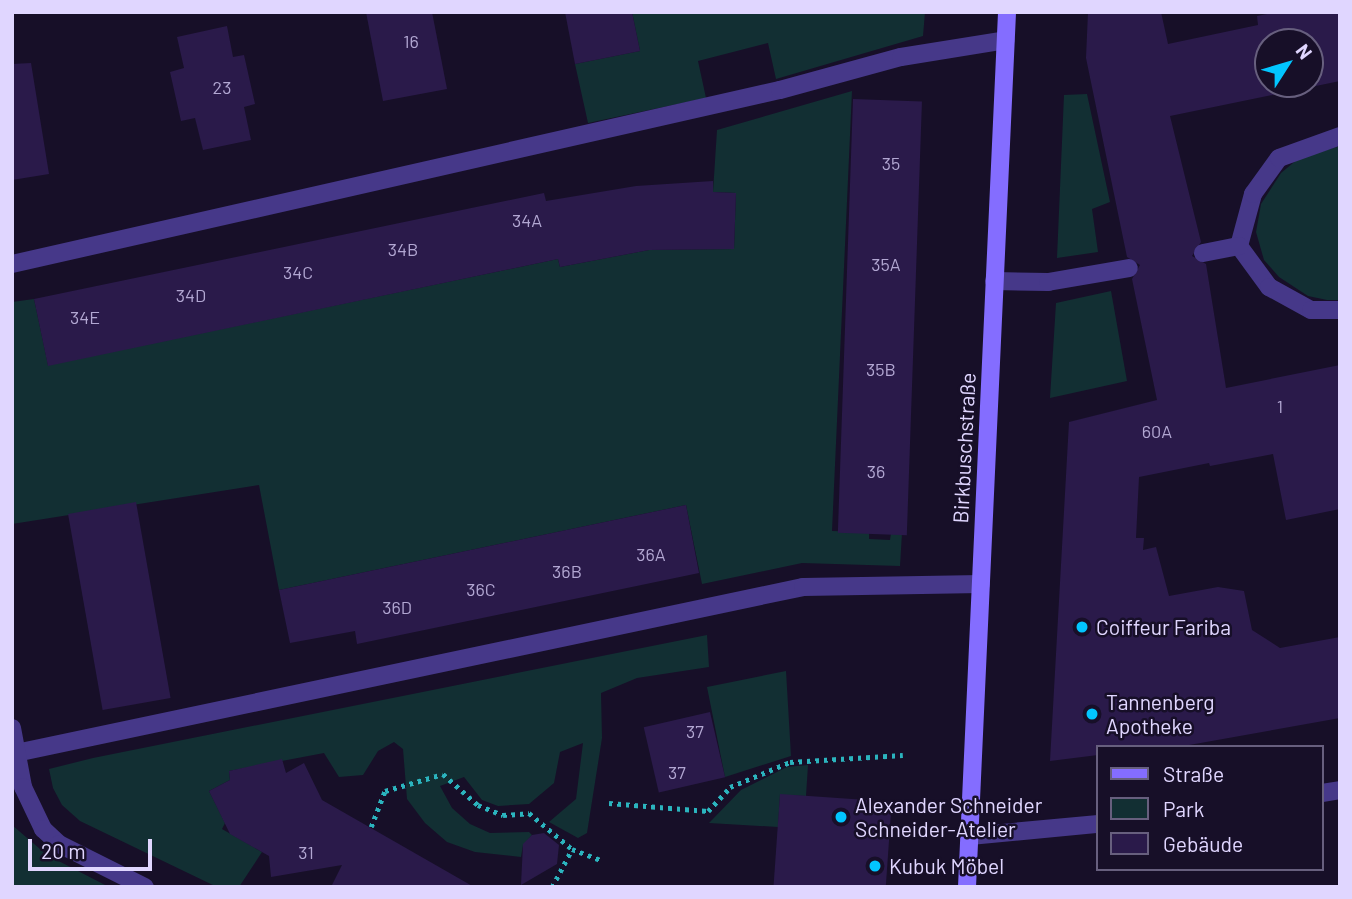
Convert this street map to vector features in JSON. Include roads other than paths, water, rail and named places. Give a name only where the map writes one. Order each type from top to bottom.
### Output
[{"type":"street","name":"Birkbuschstraße","points":[[967,887],[1007,12]]},
{"type":"street","points":[[12,264],[780,90],[901,57],[1006,40]]},
{"type":"street","points":[[1239,246],[1253,194],[1279,158],[1340,136]]},
{"type":"street","points":[[1203,253],[1239,246]]},
{"type":"street","points":[[1239,246],[1269,287],[1311,310],[1340,310]]},
{"type":"street","points":[[994,281],[1048,282],[1129,268]]},
{"type":"street","points":[[16,753],[803,587],[981,584]]},
{"type":"street","points":[[12,727],[31,811],[43,829],[59,844],[145,887]]},
{"type":"street","points":[[970,836],[1096,824]]},
{"type":"place","name":"Coiffeur Fariba","points":[[1082,627]]},
{"type":"place","name":"Tannenberg Apotheke","points":[[1092,714]]},
{"type":"place","name":"Alexander Schneider Schneider-Atelier","points":[[841,817]]},
{"type":"place","name":"Kubuk Möbel","points":[[875,866]]}]
